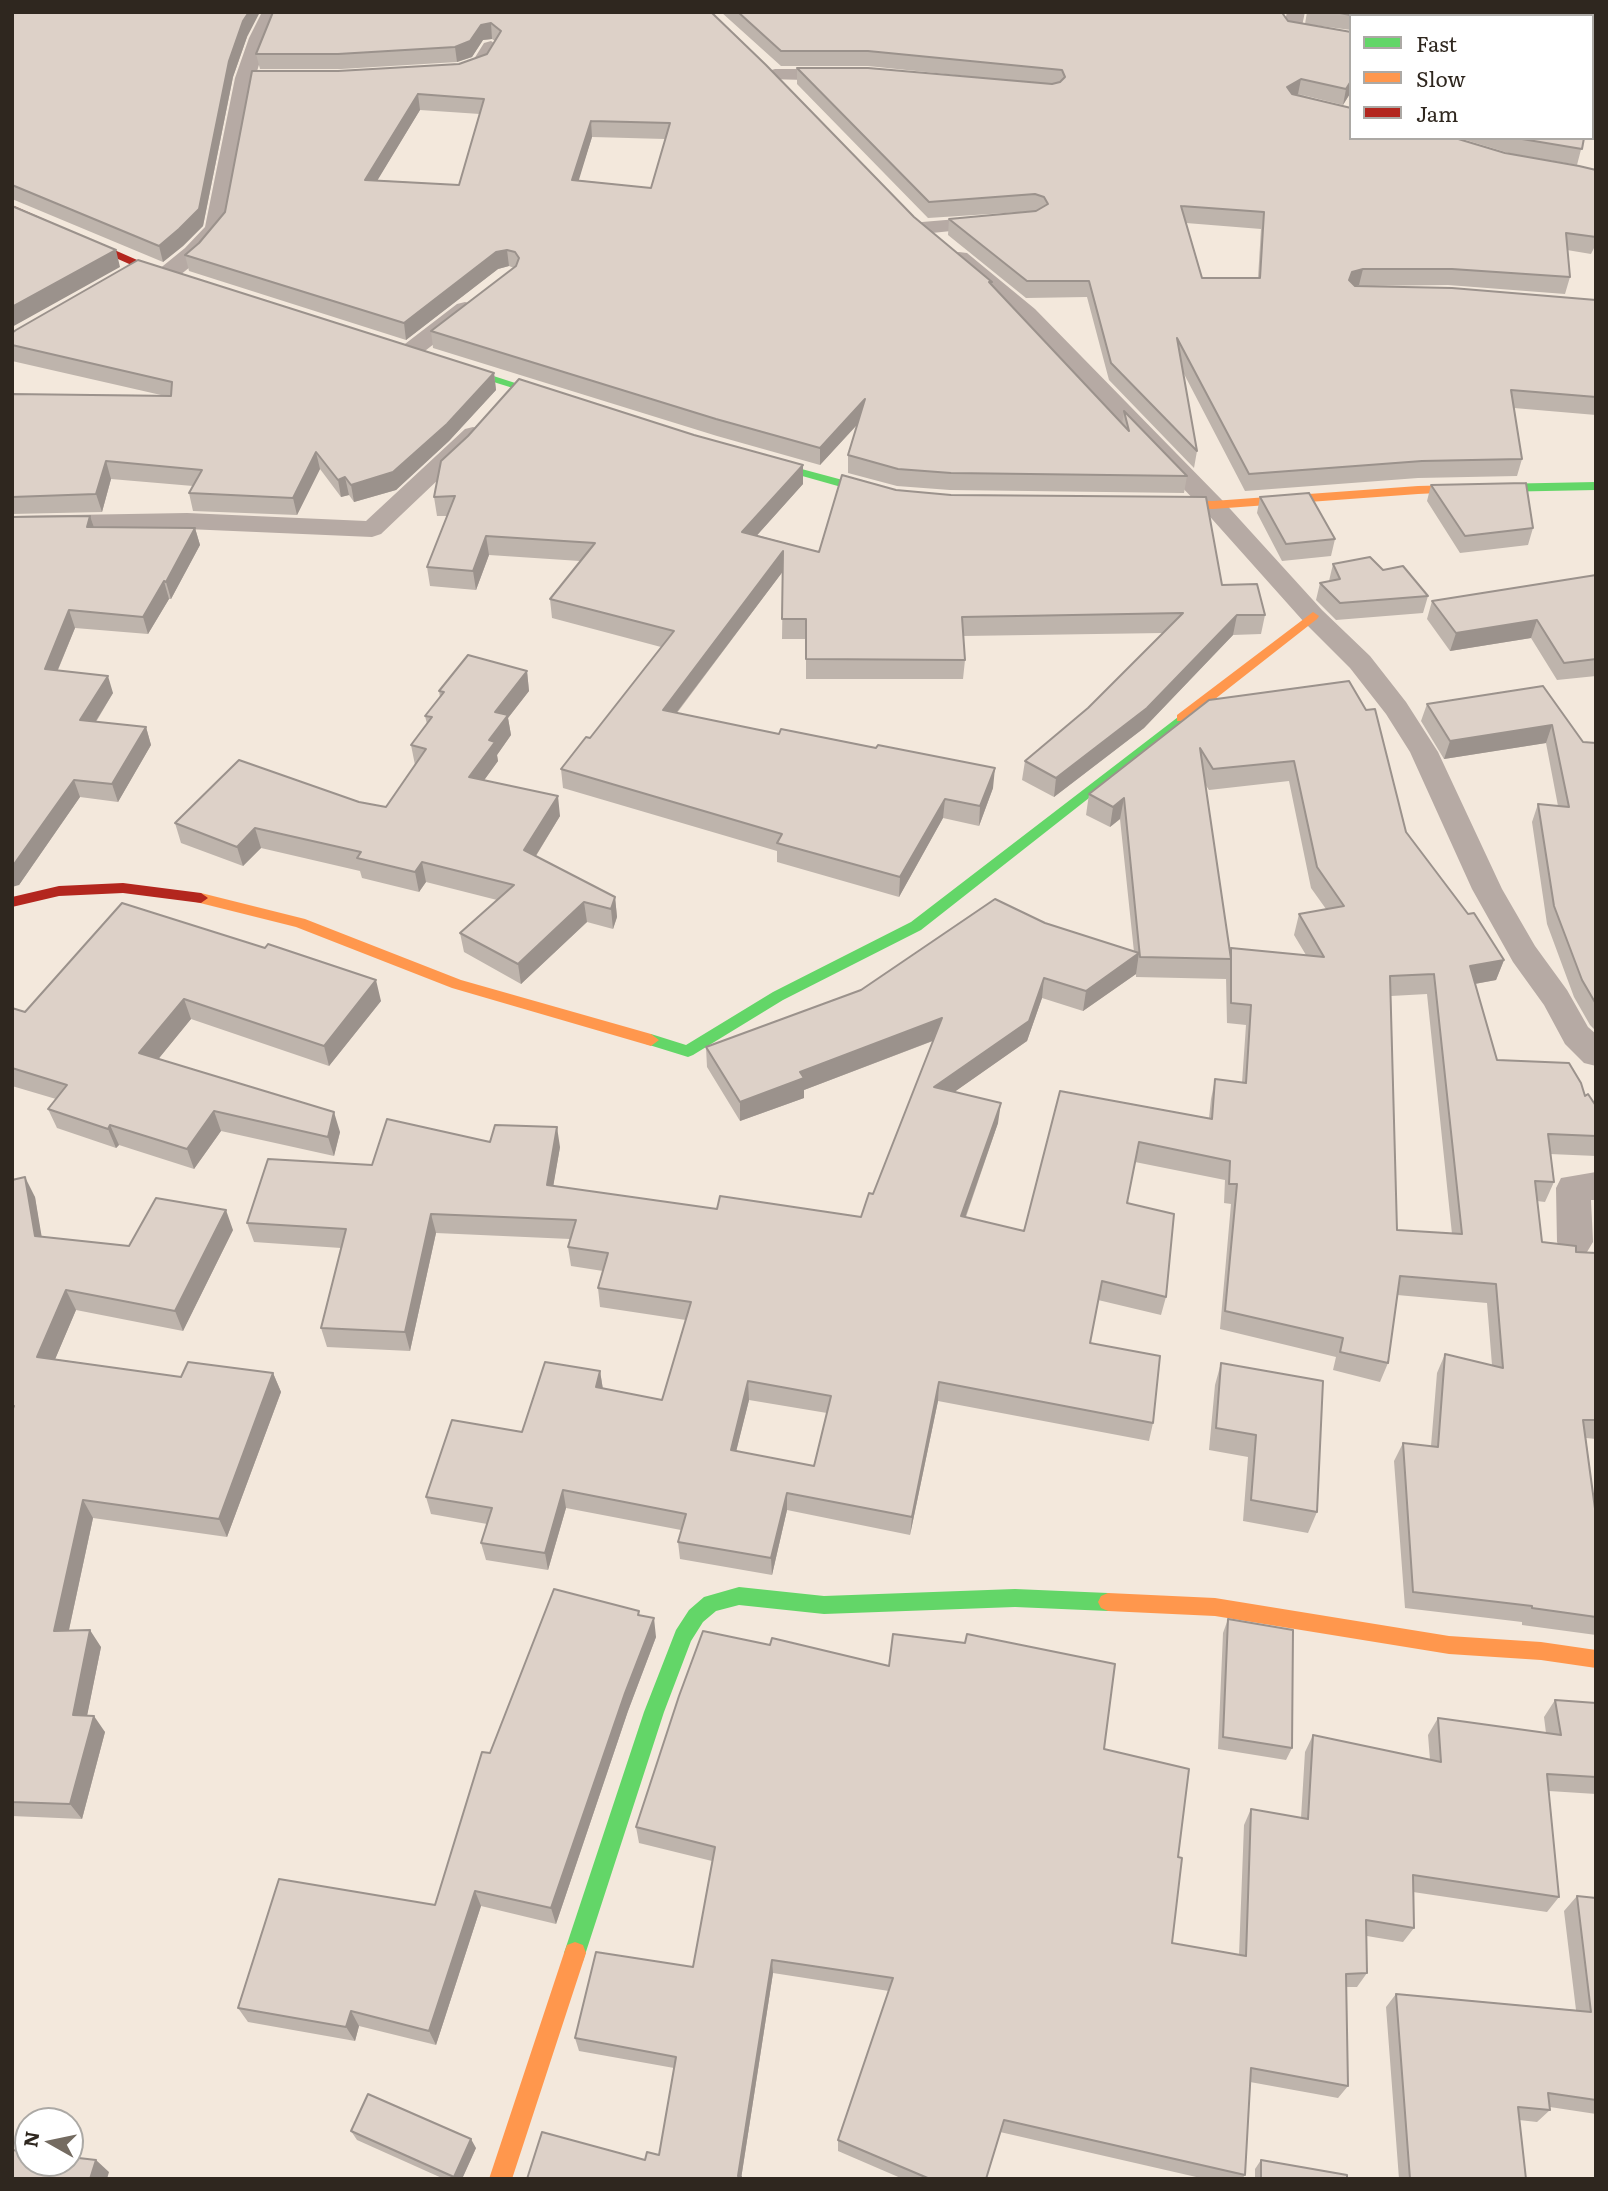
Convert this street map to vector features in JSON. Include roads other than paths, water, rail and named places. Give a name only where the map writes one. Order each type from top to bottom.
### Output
[{"type":"street","points":[[166,275],[192,253],[215,228],[252,78],[258,38],[271,12]]},
{"type":"street","points":[[1296,12],[1292,30],[1349,39]]},
{"type":"street","points":[[425,75],[461,71],[481,64],[491,47]]},
{"type":"street","points":[[756,57],[794,95]]},
{"type":"street","points":[[775,75],[868,75]]},
{"type":"street","points":[[12,208],[140,265],[191,284]]},
{"type":"street","points":[[904,210],[922,228],[1027,314],[1213,505],[1313,616],[1360,662],[1396,708],[1424,752],[1487,889],[1524,954],[1556,998],[1576,1035],[1596,1054]]},
{"type":"street","points":[[922,228],[1009,221]]},
{"type":"street","points":[[117,278],[140,265]]},
{"type":"street","points":[[402,350],[488,292]]},
{"type":"street","points":[[402,350],[579,406]]},
{"type":"street","points":[[12,524],[187,521],[372,529],[460,448],[516,386]]},
{"type":"street","points":[[733,453],[852,488],[910,499]]},
{"type":"street","points":[[1144,504],[1213,505],[1418,490],[1596,486]]},
{"type":"street","points":[[12,902],[59,891],[123,888],[195,896],[300,923],[457,984],[688,1051],[778,996],[916,926],[1313,616]]},
{"type":"street","points":[[1575,1242],[1573,1188],[1596,1186]]},
{"type":"street","points":[[500,2179],[554,2020],[625,1793],[654,1712],[683,1636],[695,1616],[711,1603],[739,1596],[824,1605],[1015,1598],[1215,1607],[1449,1645],[1541,1651],[1596,1659]]}]
